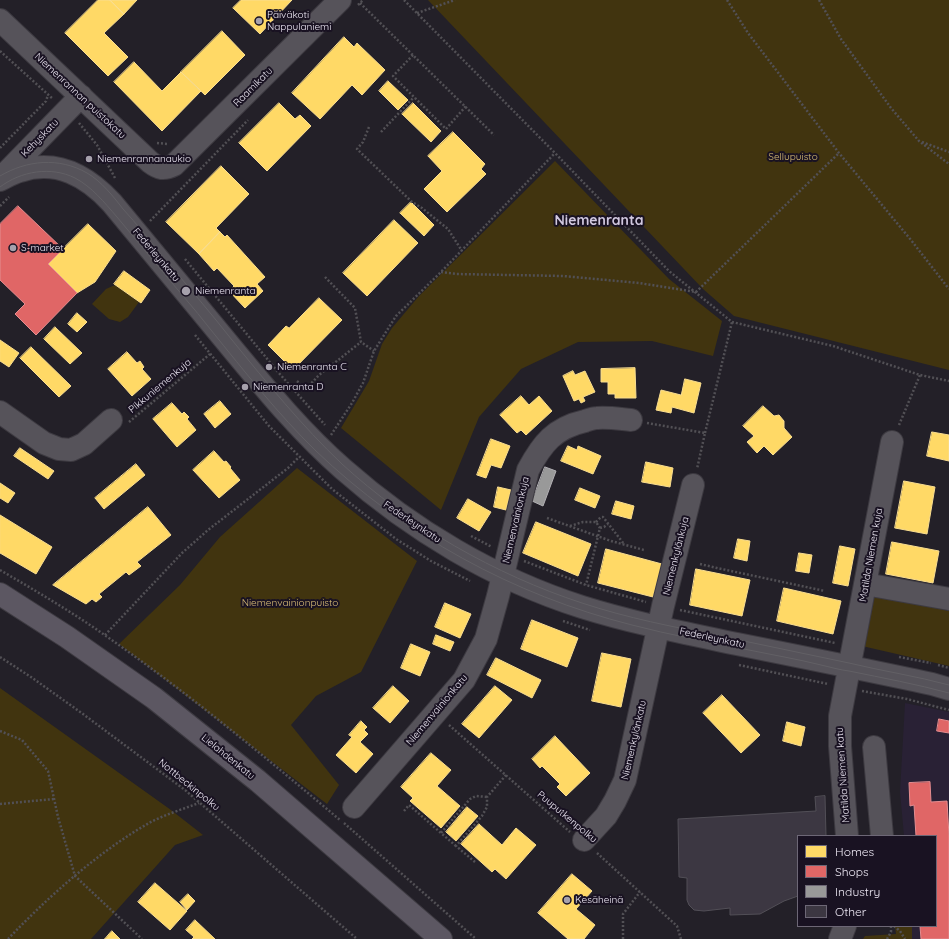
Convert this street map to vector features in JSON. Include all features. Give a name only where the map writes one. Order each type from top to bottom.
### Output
[{"type":"main road","name":"Lielahdenkatu","points":[[0,594],[67,637],[154,698],[258,781],[441,939]]},
{"type":"street","name":"Raamikatu","points":[[163,169],[174,166],[350,1]]},
{"type":"street","name":"Niemenrannan puistokatu","points":[[0,20],[56,88],[74,104],[156,167],[163,169]]},
{"type":"street","name":"Kehyskatu","points":[[0,180],[74,104]]},
{"type":"street","name":"Federleynkatu","points":[[0,180],[19,171],[52,167],[77,174],[94,185],[116,208],[293,420],[342,468],[383,503],[420,529],[466,557],[503,576],[580,607],[847,677],[932,684],[949,689]]},
{"type":"street","points":[[0,412],[44,443],[59,449],[71,450],[84,444],[118,422]]},
{"type":"street","name":"Niemenvainionkuja","points":[[503,576],[528,470],[545,442],[560,430],[577,423],[597,418],[631,420]]},
{"type":"street","name":"Matilda Niemen kuja","points":[[847,677],[892,442]]},
{"type":"street","name":"Niemenkylänkuja","points":[[658,627],[693,485]]},
{"type":"street","name":"Niemenvainionkatu","points":[[354,807],[464,680],[486,639],[503,576]]},
{"type":"street","points":[[865,584],[949,599]]},
{"type":"street","name":"Niemenkylänkatu","points":[[584,840],[606,816],[626,780],[658,627]]},
{"type":"street","name":"Matilda Niemen katu","points":[[847,677],[840,716],[840,746],[847,835]]},
{"type":"street","points":[[874,747],[882,835]]},
{"type":"street","points":[[840,939],[845,927]]},
{"type":"path","points":[[404,0],[555,153],[668,271],[732,322],[834,346],[920,375],[949,381]]},
{"type":"path","points":[[417,13],[455,0]]},
{"type":"path","points":[[727,0],[748,33],[839,153],[911,240],[949,289]]},
{"type":"path","points":[[819,0],[841,39],[891,108],[919,141],[949,164]]},
{"type":"path","points":[[350,1],[413,55],[494,135]]},
{"type":"path","points":[[0,51],[56,88],[74,104],[80,124],[97,145],[117,183]]},
{"type":"path","points":[[413,55],[393,76],[446,128],[466,106]]},
{"type":"path","points":[[0,148],[46,101],[56,88]]},
{"type":"path","points":[[381,132],[414,97]]},
{"type":"path","points":[[369,127],[357,149],[412,202],[422,208],[448,230],[462,250]]},
{"type":"path","points":[[919,141],[949,152]]},
{"type":"path","points":[[154,143],[170,144]]},
{"type":"path","points":[[333,433],[363,383],[374,351],[396,316],[441,272],[555,153]]},
{"type":"path","points":[[696,292],[839,153]]},
{"type":"path","points":[[147,217],[150,221],[206,163]]},
{"type":"path","points":[[441,272],[456,274],[563,276],[639,283],[696,292]]},
{"type":"path","points":[[325,277],[354,308],[361,342],[374,351]]},
{"type":"path","points":[[693,485],[732,322]]},
{"type":"path","points":[[191,330],[268,426],[332,489],[396,539],[431,561],[472,582]]},
{"type":"path","points":[[297,382],[306,389],[319,375],[361,342]]},
{"type":"path","name":"Pikkuniemenkuja","points":[[118,422],[210,354]]},
{"type":"path","points":[[892,442],[920,375]]},
{"type":"path","points":[[631,420],[705,433]]},
{"type":"path","points":[[105,635],[182,553],[208,530],[288,468],[299,457]]},
{"type":"path","points":[[570,526],[583,522],[596,522],[603,517],[625,545]]},
{"type":"path","points":[[547,518],[599,537],[644,550]]},
{"type":"path","points":[[586,585],[599,537],[600,528],[596,522]]},
{"type":"path","points":[[600,528],[608,524]]},
{"type":"path","points":[[700,564],[825,591]]},
{"type":"path","points":[[562,621],[576,627],[597,632]]},
{"type":"path","name":"Nottbeckinpolku","points":[[0,657],[31,676],[185,790],[357,939]]},
{"type":"path","points":[[732,663],[847,677],[907,699],[949,710]]},
{"type":"path","name":"Puuputkenpolku","points":[[435,713],[579,839],[584,840],[677,926],[681,939]]},
{"type":"path","points":[[0,731],[22,740],[48,772],[75,876],[142,939]]},
{"type":"path","points":[[456,846],[482,816],[487,807],[487,796],[506,775]]},
{"type":"path","points":[[441,833],[470,799],[476,796],[487,796]]},
{"type":"path","points":[[0,804],[54,799]]},
{"type":"path","points":[[8,939],[75,876],[108,850],[149,823],[199,802]]},
{"type":"path","points":[[404,810],[409,805],[475,862]]},
{"type":"path","points":[[623,939],[623,914],[640,892]]},
{"type":"path","points":[[887,939],[891,932],[891,927]]},
{"type":"path","points":[[895,927],[905,939]]},
{"type":"shaded area","points":[[905,703],[949,712],[949,939],[912,939],[912,927],[937,927],[937,835],[904,835],[900,792]]},
{"type":"green space","name":"Sellupuisto","points":[[428,0],[949,0],[949,370],[734,316],[703,289]]},
{"type":"green space","points":[[555,161],[669,279],[722,321],[713,356],[652,341],[578,342],[521,369],[479,417],[441,510],[341,428],[369,381],[382,344],[392,328],[419,296]]},
{"type":"green space","points":[[115,285],[139,302],[128,317],[120,322],[109,319],[92,304],[106,289]]},
{"type":"green space","name":"Niemenvainionpuisto","points":[[297,468],[417,561],[361,672],[316,696],[291,725],[339,785],[327,804],[119,644],[180,585],[220,537]]},
{"type":"green space","points":[[872,594],[949,611],[949,666],[862,646]]},
{"type":"green space","points":[[0,688],[171,810],[203,835],[175,845],[91,939],[0,939]]},
{"type":"green space","points":[[895,927],[912,927],[912,939],[863,939],[865,936],[896,934]]},
{"type":"building: Homes","points":[[98,0],[110,0],[124,14],[104,33],[128,57],[108,76],[65,33]]},
{"type":"building: Homes","points":[[110,0],[137,0],[124,14]]},
{"type":"building: Homes","name":"Päiväkoti Nappulaniemi","points":[[241,0],[292,0],[260,34],[233,8]]},
{"type":"building: Homes","points":[[222,31],[245,55],[205,95],[181,72]]},
{"type":"building: Homes","points":[[344,37],[354,47],[357,43],[385,70],[362,95],[352,85],[320,119],[292,93]]},
{"type":"building: Homes","points":[[134,62],[162,91],[181,72],[201,91],[162,131],[114,82]]},
{"type":"building: Homes","points":[[388,81],[408,100],[398,110],[379,91]]},
{"type":"building: Homes","points":[[279,103],[295,119],[300,115],[311,126],[267,171],[239,143]]},
{"type":"building: Homes","points":[[413,103],[441,131],[431,142],[402,114]]},
{"type":"building: Homes","points":[[453,132],[485,164],[481,169],[486,174],[447,212],[424,189],[442,171],[428,156]]},
{"type":"building: Homes","points":[[221,166],[249,194],[216,228],[220,232],[199,254],[166,222]]},
{"type":"building: Homes","points":[[411,202],[434,225],[424,236],[400,213]]},
{"type":"building: Homes","points":[[394,220],[418,243],[367,296],[343,273]]},
{"type":"building: Homes","points":[[88,224],[116,251],[95,282],[77,293],[48,264]]},
{"type":"building: Homes","points":[[220,232],[225,237],[227,235],[265,277],[257,284],[263,291],[245,308],[229,291],[234,286],[217,268],[214,271],[199,254]]},
{"type":"building: Homes","points":[[124,271],[150,290],[141,303],[114,284]]},
{"type":"building: Homes","points":[[319,298],[342,320],[293,370],[268,345],[286,326],[289,328]]},
{"type":"building: Homes","points":[[77,313],[87,322],[77,332],[68,324]]},
{"type":"building: Homes","points":[[55,327],[82,353],[70,364],[44,339]]},
{"type":"building: Homes","points":[[0,340],[19,353],[9,367],[0,361]]},
{"type":"building: Homes","points":[[31,347],[71,386],[59,397],[20,358]]},
{"type":"building: Homes","points":[[127,352],[137,363],[140,361],[144,367],[142,369],[151,379],[132,396],[108,369]]},
{"type":"building: Homes","points":[[635,368],[636,398],[615,398],[615,394],[608,394],[608,382],[601,382],[601,369]]},
{"type":"building: Homes","points":[[573,371],[575,375],[585,371],[595,392],[583,397],[585,401],[581,403],[579,399],[574,401],[563,376]]},
{"type":"building: Homes","points":[[685,379],[701,383],[694,413],[672,407],[671,413],[656,410],[661,390],[681,395]]},
{"type":"building: Homes","points":[[521,396],[529,405],[539,396],[552,411],[526,435],[521,430],[517,433],[500,415]]},
{"type":"building: Homes","points":[[220,401],[231,414],[215,428],[204,414]]},
{"type":"building: Homes","points":[[172,403],[182,414],[184,412],[189,417],[187,419],[196,430],[177,447],[153,419]]},
{"type":"building: Homes","points":[[763,406],[774,416],[779,415],[784,421],[784,428],[792,437],[773,455],[764,446],[757,453],[747,442],[754,436],[743,426]]},
{"type":"building: Homes","points":[[932,432],[949,435],[949,461],[927,456]]},
{"type":"building: Homes","points":[[491,439],[510,446],[501,468],[491,465],[486,478],[477,475]]},
{"type":"building: Homes","points":[[568,446],[577,450],[578,446],[601,456],[593,474],[561,461]]},
{"type":"building: Homes","points":[[20,448],[54,471],[48,479],[14,456]]},
{"type":"building: Homes","points":[[214,451],[224,462],[226,461],[240,480],[219,498],[193,470]]},
{"type":"building: Homes","points":[[646,462],[673,468],[670,487],[642,482]]},
{"type":"building: Homes","points":[[136,464],[145,475],[104,509],[95,498]]},
{"type":"building: Homes","points":[[904,481],[935,487],[927,534],[895,528]]},
{"type":"building: Homes","points":[[0,483],[15,493],[8,503],[0,498]]},
{"type":"building: Homes","points":[[498,487],[511,490],[506,510],[494,507]]},
{"type":"building: Homes","points":[[580,488],[600,496],[595,508],[575,500]]},
{"type":"building: Homes","points":[[468,499],[491,512],[479,531],[457,518]]},
{"type":"building: Homes","points":[[616,501],[634,506],[631,519],[612,514]]},
{"type":"building: Homes","points":[[148,507],[171,535],[137,562],[141,566],[129,575],[126,572],[99,594],[102,597],[96,602],[92,599],[86,604],[53,585]]},
{"type":"building: Homes","points":[[0,515],[52,547],[36,574],[0,553]]},
{"type":"building: Homes","points":[[536,522],[591,544],[578,576],[523,553]]},
{"type":"building: Homes","points":[[738,539],[750,541],[747,561],[734,558]]},
{"type":"building: Homes","points":[[892,542],[939,551],[933,583],[886,574]]},
{"type":"building: Homes","points":[[840,546],[855,549],[848,586],[833,583]]},
{"type":"building: Homes","points":[[606,549],[662,564],[653,597],[598,583]]},
{"type":"building: Homes","points":[[799,553],[812,555],[809,573],[796,571]]},
{"type":"building: Homes","points":[[696,569],[750,580],[742,616],[690,605]]},
{"type":"building: Homes","points":[[784,588],[841,601],[833,634],[777,621]]},
{"type":"building: Homes","points":[[445,603],[471,614],[460,638],[435,627]]},
{"type":"building: Homes","points":[[532,620],[578,638],[567,667],[521,649]]},
{"type":"building: Homes","points":[[436,635],[454,642],[450,651],[433,644]]},
{"type":"building: Homes","points":[[411,644],[430,652],[420,676],[401,668]]},
{"type":"building: Homes","points":[[602,653],[631,659],[621,707],[592,701]]},
{"type":"building: Homes","points":[[496,658],[541,680],[532,698],[487,675]]},
{"type":"building: Homes","points":[[393,686],[409,701],[390,723],[373,708]]},
{"type":"building: Homes","points":[[495,686],[512,700],[479,738],[462,724]]},
{"type":"building: Homes","points":[[722,695],[760,735],[741,753],[703,713]]},
{"type":"building: Homes","points":[[361,721],[367,727],[364,730],[368,734],[360,742],[373,754],[356,773],[336,755],[352,737],[349,735]]},
{"type":"building: Homes","points":[[787,722],[805,727],[801,746],[783,741]]},
{"type":"building: Homes","points":[[555,736],[590,773],[566,796],[557,787],[560,784],[542,766],[540,768],[532,759]]},
{"type":"building: Homes","points":[[431,753],[451,770],[437,786],[460,806],[441,828],[410,801],[413,798],[401,787]]},
{"type":"building: Homes","points":[[467,807],[478,816],[456,841],[446,832]]},
{"type":"building: Homes","points":[[479,824],[502,845],[516,828],[536,845],[506,879],[495,869],[492,872],[461,844]]},
{"type":"building: Homes","name":"Kesäheinä","points":[[572,874],[592,891],[576,909],[595,925],[584,939],[568,939],[538,913]]},
{"type":"building: Homes","points":[[155,883],[187,911],[170,930],[138,902]]},
{"type":"building: Homes","points":[[188,894],[195,901],[187,910],[180,902]]},
{"type":"building: Homes","points":[[195,920],[215,939],[192,939],[194,937],[186,930]]},
{"type":"building: Homes","points":[[112,931],[120,939],[105,939]]},
{"type":"building: Shops","points":[[18,206],[63,249],[48,264],[77,293],[36,335],[15,314],[25,304],[0,280],[0,224]]},
{"type":"building: Shops","points":[[939,719],[949,721],[949,733],[937,731]]},
{"type":"building: Shops","points":[[930,782],[931,802],[947,801],[949,836],[949,939],[921,939],[920,927],[937,927],[937,835],[916,835],[914,805],[910,806],[909,783]]},
{"type":"building: Industry","points":[[545,467],[556,471],[543,506],[532,501]]},
{"type":"building: Other","points":[[825,796],[826,835],[797,835],[797,896],[784,901],[760,914],[730,915],[730,908],[704,911],[694,910],[689,905],[687,900],[687,878],[679,877],[678,819],[816,811],[815,797]]},
{"type":"tram line","points":[[0,176],[21,167],[43,162],[65,164],[76,168],[87,173],[102,184],[272,388],[327,450],[395,508],[454,546],[486,563],[550,591],[582,603],[633,618],[949,685]]},
{"type":"tram line","points":[[0,187],[17,177],[46,171],[66,174],[87,186],[98,195],[117,217],[275,408],[316,451],[350,481],[386,509],[423,535],[462,558],[503,579],[545,597],[632,625],[899,681],[949,693]]},
{"type":"place","name":"Päiväkoti Nappulaniemi","points":[[259,21]]},
{"type":"place","name":"Niemenrannanaukio","points":[[89,159]]},
{"type":"place","name":"S-market","points":[[13,248]]},
{"type":"place","name":"Niemenranta","points":[[186,291]]},
{"type":"place","name":"Niemenranta C","points":[[269,367]]},
{"type":"place","name":"Niemenranta D","points":[[245,387]]},
{"type":"place","name":"Kesäheinä","points":[[567,900]]},
{"type":"district","name":"Niemenranta","points":[[599,221]]}]
